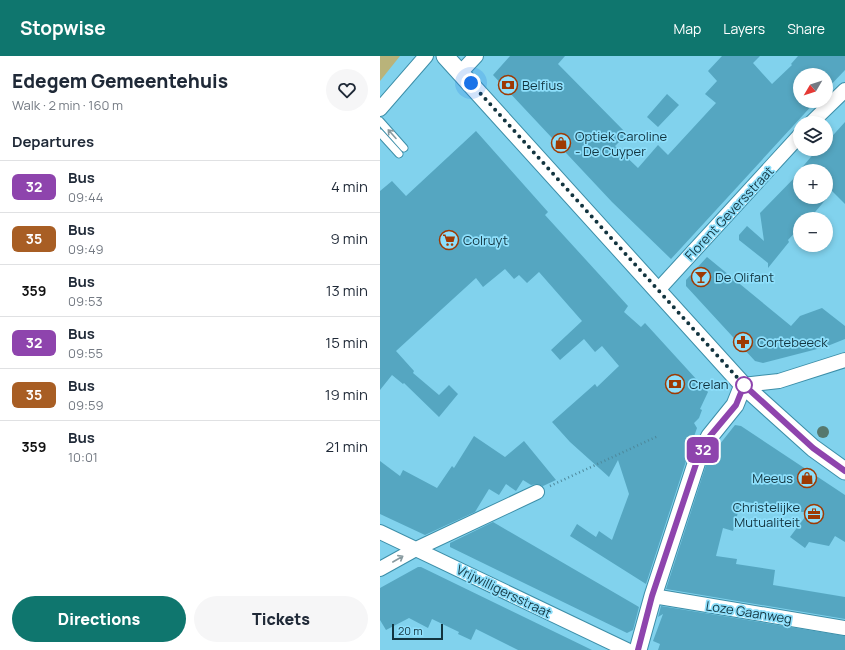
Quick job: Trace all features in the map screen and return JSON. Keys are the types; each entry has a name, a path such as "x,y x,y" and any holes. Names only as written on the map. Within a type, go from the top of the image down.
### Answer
{"street":[{"path":"380,109 426,56"},
{"path":"445,56 744,385 813,448 845,471"},
{"path":"461,72 476,56"},
{"path":"819,116 845,90"},
{"name":"Florent Geversstraat","path":"658,290 793,144"},
{"path":"744,385 779,381 845,360"},
{"path":"638,650 652,596 697,461 710,436 736,405 744,385"},
{"path":"380,569 416,549 537,492"},
{"name":"Vrijwilligersstraat","path":"380,532 627,650"},
{"name":"Loze Gaanweg","path":"652,596 845,628"}],"lane":[{"path":"380,121 404,148"},
{"path":"380,133 399,154"}],"path":[{"path":"537,492 658,436"}],"shaded area":[{"path":"380,56 400,56 380,81"}],"building":[{"path":"510,56 565,56 558,64 627,134 615,146 638,168 658,145 668,155 716,103 705,94 717,81 708,71 722,56 760,56 753,63 772,84 792,65 791,64 798,56 845,56 845,70 833,83 833,68 793,68 793,108 810,108 802,116 793,116 793,126 671,259 612,202 493,75"},
{"path":"667,94 679,105 658,127 647,117"},
{"path":"845,122 845,204 833,192 833,164 805,164 812,156 833,156 833,135"},
{"path":"476,131 548,212 545,215 628,306 624,312 641,327 645,323 708,392 700,409 702,410 699,418 694,423 697,428 691,445 694,446 687,458 646,584 570,536 577,524 596,537 599,531 612,540 629,494 618,460 609,477 570,442 552,422 595,384 597,387 619,366 602,346 595,352 584,339 560,360 551,350 582,321 539,272 527,283 519,275 514,279 505,269 483,287 476,278 396,351 414,371 413,373 439,395 449,385 458,394 439,417 404,383 403,384 392,375 380,390 380,191 392,181 406,196"},
{"path":"793,179 793,204 822,204 815,212 793,212 793,235 788,240 789,242 768,268 768,263 739,240 739,235 747,226 764,241 760,213"},
{"path":"707,257 791,326 800,316 822,308 845,326 845,339 825,347 763,363 755,361 686,286 686,280"},
{"path":"735,425 741,426 845,495 845,542 835,536 829,546 809,542 805,548 790,537 808,513 741,501 733,531 723,528 716,556 737,559 736,564 775,570 773,585 845,597 845,619 666,589 706,465 712,454"},
{"path":"474,436 505,457 524,441 556,480 543,486 537,484 531,485 523,480 516,491 506,484 499,495 489,489 475,512 425,535 380,514 380,461 400,476 403,470 437,488 452,466 454,468"},
{"path":"493,522 639,607 633,630 627,633 450,547 450,543"},
{"path":"418,567 421,567 592,650 518,650 476,629 471,640 458,634 459,632 432,619 428,628 409,618 386,630 380,620 380,588"},
{"path":"661,606 845,636 845,650 658,650 660,644 653,641 663,614 658,617"}],"bus line":[{"name":"32","path":"638,650 652,596 697,461 710,436 736,405 744,385 813,448 845,471"}],"place":[{"name":"Belfius","path":"508,85"},
{"name":"Optiek Caroline - De Cuyper","path":"561,143"},
{"name":"Colruyt","path":"449,240"},
{"name":"De Olifant","path":"701,277"},
{"name":"Cortebeeck","path":"743,342"},
{"name":"Crelan","path":"675,384"},
{"name":"Meeus","path":"807,478"},
{"name":"Christelijke Mutualiteit","path":"814,514"}],"route":[{"path":"471,83 744,385"}]}
